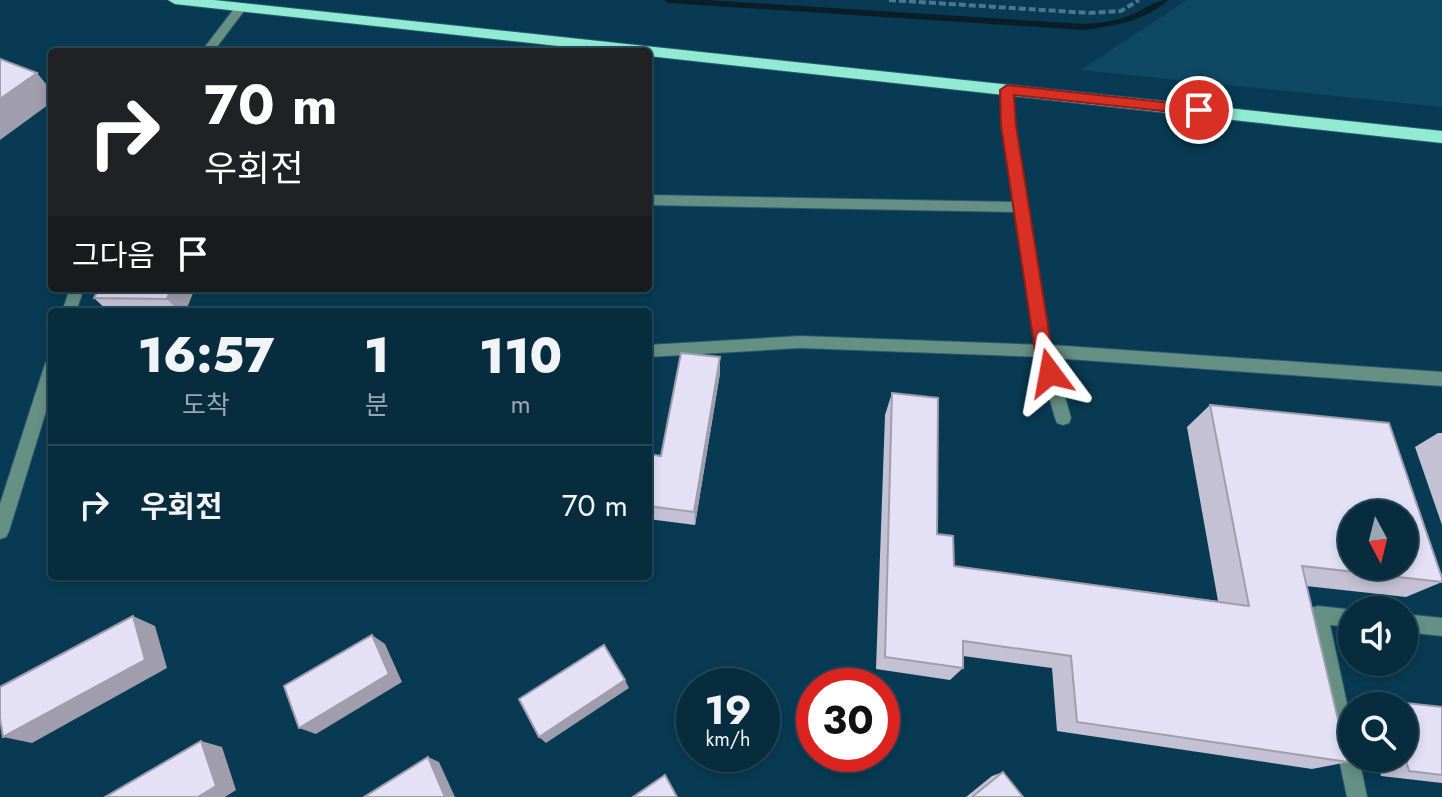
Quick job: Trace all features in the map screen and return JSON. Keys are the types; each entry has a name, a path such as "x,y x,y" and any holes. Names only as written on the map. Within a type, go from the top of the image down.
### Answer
{"main road":[{"path":"175,0 619,48"},
{"path":"652,52 1442,137"}],"street":[{"path":"210,48 241,7"},
{"path":"1007,90 1009,126 1044,351 1063,418"},
{"path":"652,200 1021,207"},
{"path":"652,351 800,342 1044,351 1442,379"},
{"path":"0,531 48,380"},
{"path":"1338,617 1318,615 1357,797"},
{"path":"1418,624 1442,627"}],"path":[{"path":"889,0 1089,13 1121,11 1139,0"}],"shaded area":[{"path":"1187,0 1442,0 1442,107 1081,70"}],"building":[{"path":"0,59 37,73 0,99"},
{"path":"97,292 170,292 167,299 94,298"},
{"path":"681,353 720,357 694,512 652,507 652,455 661,456"},
{"path":"892,393 938,398 937,534 953,536 954,566 1249,606 1210,405 1389,423 1415,500 1338,500 1338,570 1302,566 1338,719 1338,761 1077,722 1071,656 963,641 963,668 885,657"},
{"path":"1418,508 1442,578 1442,582 1418,579"},
{"path":"133,616 145,660 3,737 0,687"},
{"path":"372,635 389,674 299,728 284,686"},
{"path":"604,645 625,680 539,737 519,699"},
{"path":"1418,704 1442,707 1442,775 1417,772"},
{"path":"201,741 216,786 198,797 105,797"},
{"path":"428,757 445,797 364,797"},
{"path":"1003,772 1023,797 972,797"},
{"path":"665,775 677,797 633,797"}],"waterway":[{"path":"668,0 1084,27 1126,20 1164,0"}],"route":[{"path":"1050,373 1009,126 1007,90 1199,110"}]}
